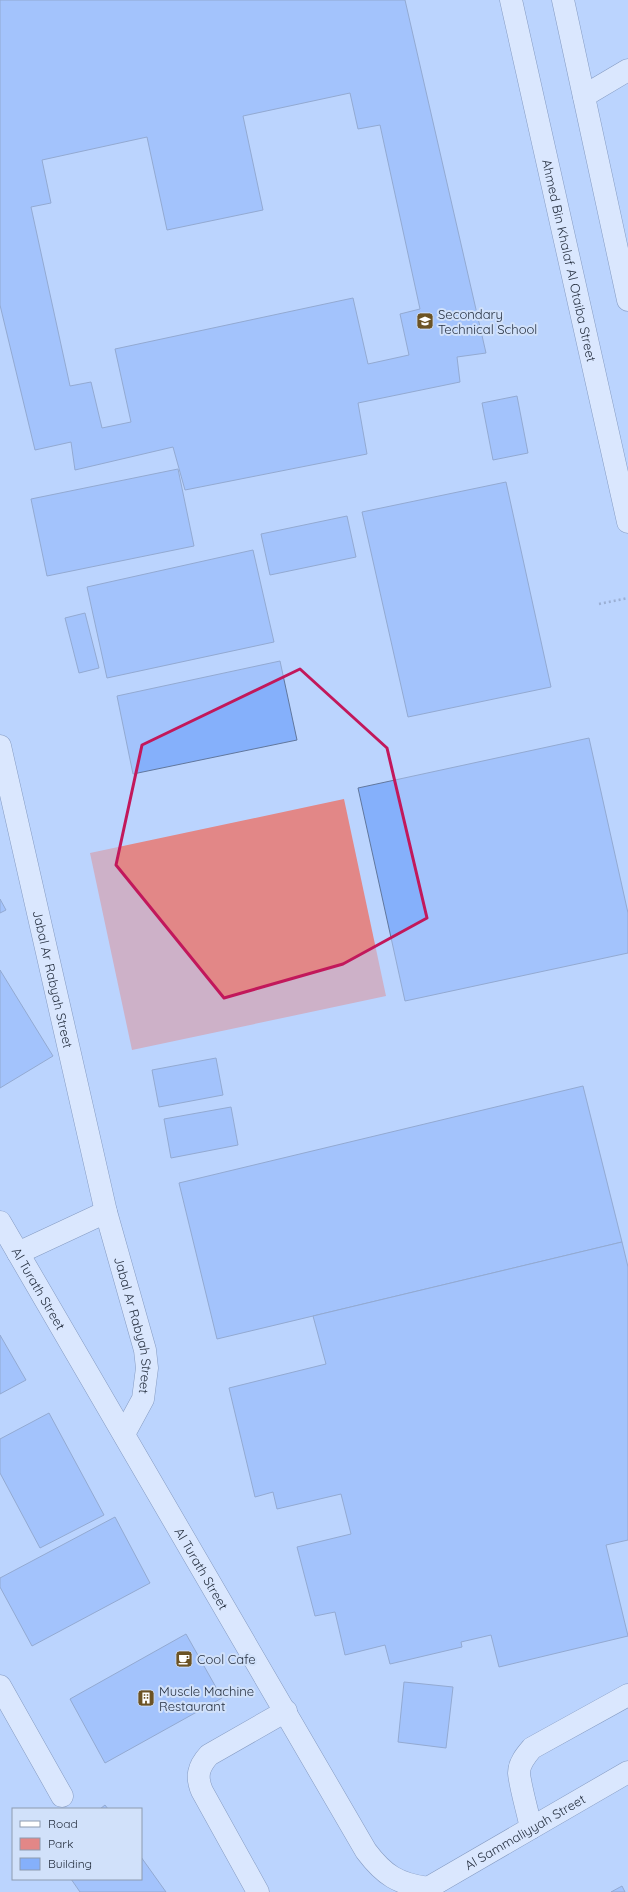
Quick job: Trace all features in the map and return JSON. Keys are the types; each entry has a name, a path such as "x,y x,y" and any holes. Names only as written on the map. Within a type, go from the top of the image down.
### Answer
{"street":[{"name":"Ahmed Bin Khalaf Al Otaiba Street","path":"511,0 628,522"},
{"path":"562,0 628,300"},
{"path":"584,96 628,70"},
{"name":"Jabal Ar Rabyah Street","path":"0,746 106,1212 141,1332 147,1368 143,1399 124,1434"},
{"path":"18,1253 106,1212"},
{"name":"Al Turath Street","path":"0,1222 286,1711 366,1851 377,1866 392,1878 424,1890"},
{"path":"0,1686 62,1796"},
{"path":"531,1828 519,1773 521,1763 526,1754 532,1748 628,1695"},
{"path":"258,1892 202,1791 198,1778 199,1771 202,1762 209,1755 286,1711"},
{"name":"Al Sammaliyyah Street","path":"424,1890 628,1772"}],"path":[{"path":"599,604 628,598"}],"highlighted area":[{"path":"300,669 387,748 427,918 343,964 224,998 116,865 142,745"}],"green space":[{"path":"344,799 386,996 132,1050 90,853"}],"building":[{"path":"0,0 405,0 486,353 457,357 460,382 358,403 367,454 185,490 173,447 75,470 71,442 35,450 0,305","holes":["350,93 358,129 380,125 420,309 400,314 409,355 368,364 353,298 115,349 131,422 102,428 91,382 70,386 31,207 51,203 42,160 147,137 167,230 263,210 243,116"]},
{"path":"517,396 528,453 493,460 482,403"},
{"path":"178,469 194,546 47,576 31,499"},
{"path":"506,482 551,687 408,717 362,512"},
{"path":"347,516 356,557 270,575 261,534"},
{"path":"253,550 274,642 107,678 87,587"},
{"path":"85,613 99,668 79,673 65,618"},
{"path":"280,661 297,740 133,774 117,696"},
{"path":"589,738 628,913 628,953 405,1001 358,788"},
{"path":"0,899 6,910 0,913"},
{"path":"0,970 53,1056 0,1088"},
{"path":"216,1058 223,1095 159,1107 152,1070"},
{"path":"583,1086 622,1242 217,1339 179,1183"},
{"path":"231,1107 238,1145 171,1158 164,1119"},
{"path":"622,1242 628,1267 628,1540 606,1545 628,1636 499,1667 491,1635 461,1642 462,1647 390,1664 385,1645 345,1655 335,1612 315,1616 297,1547 351,1534 341,1494 277,1509 273,1492 255,1497 229,1388 326,1364 313,1316"},
{"path":"0,1335 26,1380 0,1394"},
{"path":"49,1413 104,1515 40,1548 0,1473 0,1439"},
{"path":"115,1517 150,1583 32,1646 0,1587 0,1578"},
{"name":"Muscle Machine Restaurant","path":"186,1634 222,1698 105,1763 70,1699"},
{"path":"404,1682 453,1687 446,1748 398,1742"},
{"path":"142,1858 166,1892 80,1892 72,1880 142,1880"},
{"path":"622,1886 625,1892 611,1892"}],"place":[{"name":"Secondary Technical School","path":"425,321"},
{"name":"Cool Cafe","path":"184,1659"},
{"name":"Muscle Machine Restaurant","path":"146,1698"}]}
